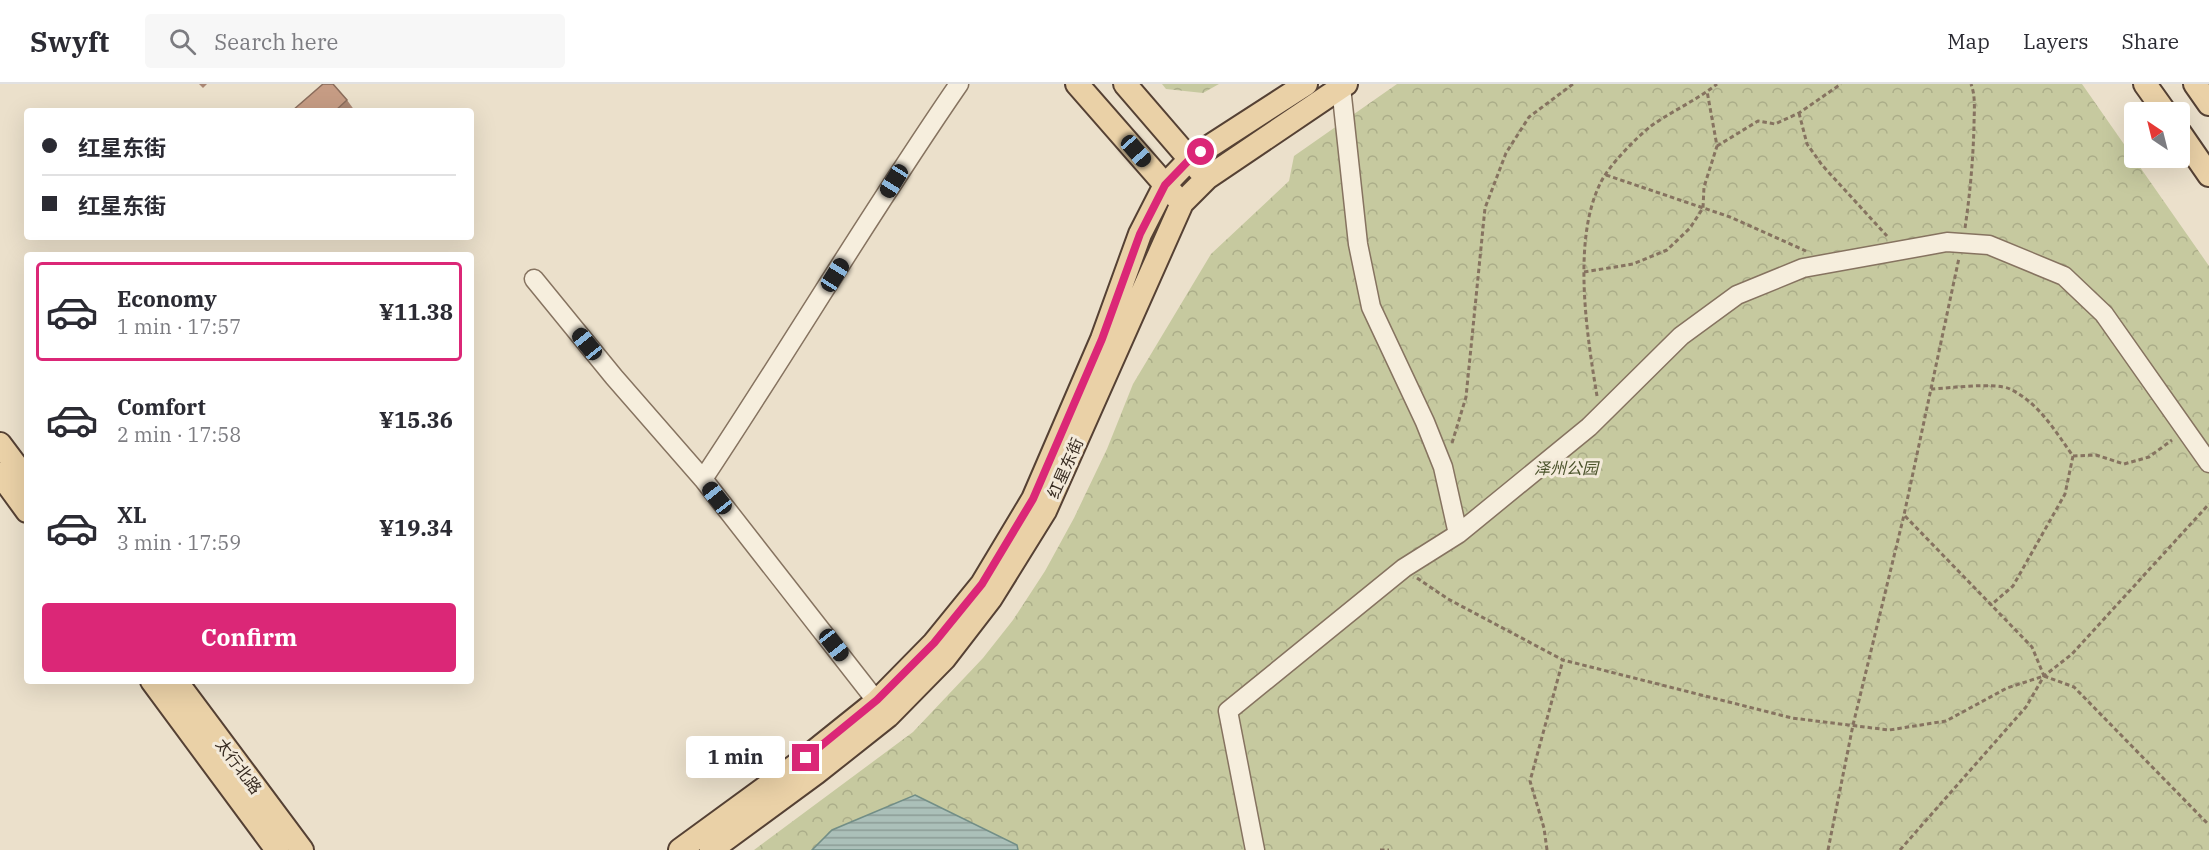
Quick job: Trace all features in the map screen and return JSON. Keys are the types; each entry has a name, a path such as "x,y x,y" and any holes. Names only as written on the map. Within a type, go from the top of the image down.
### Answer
{"main road":[{"path":"1077,84 1182,203"},
{"path":"1125,84 1207,178"},
{"name":"红星东街","path":"680,850 806,758 883,708 982,584 1033,499 1102,339 1140,234 1165,185 1190,159 1306,84"},
{"path":"2145,84 2158,102"},
{"path":"2195,84 2209,104"},
{"name":"红星东街","path":"711,850 816,773 883,708 944,659 991,598 1045,512 1182,203 1207,178 1343,86"},
{"path":"2190,147 2209,175"},
{"path":"0,444 24,476"},
{"path":"0,474 24,507"},
{"name":"太行北路","path":"154,684 277,850"},
{"name":"太行北路","path":"178,684 302,850"}],"street":[{"path":"703,479 776,370 918,143 959,84"},
{"path":"1343,86 1358,244 1371,307 1425,422 1443,467 1458,534"},
{"path":"1255,850 1228,711 1404,568 1458,534 1600,416 1681,336 1737,295 1803,268 1947,242 1989,245 2064,276 2104,314 2209,463"},
{"path":"534,279 614,377 703,479 883,708"}],"path":[{"path":"1443,467 1466,397 1485,208 1506,153 1528,117 1573,84"},
{"path":"1600,416 1589,352 1584,272 1588,218 1600,183 1618,160 1650,127 1717,84"},
{"path":"1717,146 1758,121 1775,124 1799,113 1841,84"},
{"path":"1828,850 1853,725 1904,515 1963,243 1973,172 1974,91 1971,84"},
{"path":"1584,272 1633,264 1667,250 1690,228 1703,208 1704,187 1717,146 1707,91"},
{"path":"1799,113 1807,144 1822,165 1900,250"},
{"path":"1606,176 1730,217 1832,262"},
{"path":"1931,389 1983,387 2009,389 2040,410 2073,456 2065,494 2013,586 1991,605"},
{"path":"2073,456 2096,455 2124,464 2149,457 2187,430"},
{"path":"1404,568 1448,599 1563,660 1792,718 1889,730 1946,721 2007,688 2044,676 2072,654 2209,504"},
{"path":"1904,515 2032,647 2044,676 2074,687 2209,825"},
{"path":"1547,850 1544,828 1530,781 1563,660"},
{"path":"1900,850 2026,707 2044,676"},
{"path":"1380,850 1388,848 1389,850"}],"green space":[{"path":"1162,84 1219,84 1203,93 1166,89"},
{"name":"泽州公园","path":"1397,84 2082,84 2124,144 2124,168 2141,168 2209,266 2209,850 754,850 913,732 983,658 1013,620 1045,571 1074,518 1107,449 1133,384 1211,254 1289,181 1294,156"}],"water":[{"path":"915,795 1017,845 1018,850 812,850 832,830"}],"building":[{"path":"323,84 333,84 347,100 338,108 295,108"}],"route":[{"path":"806,758 877,700 934,643 982,584 1033,499 1102,339 1140,234 1165,185 1190,159 1201,152"}]}
